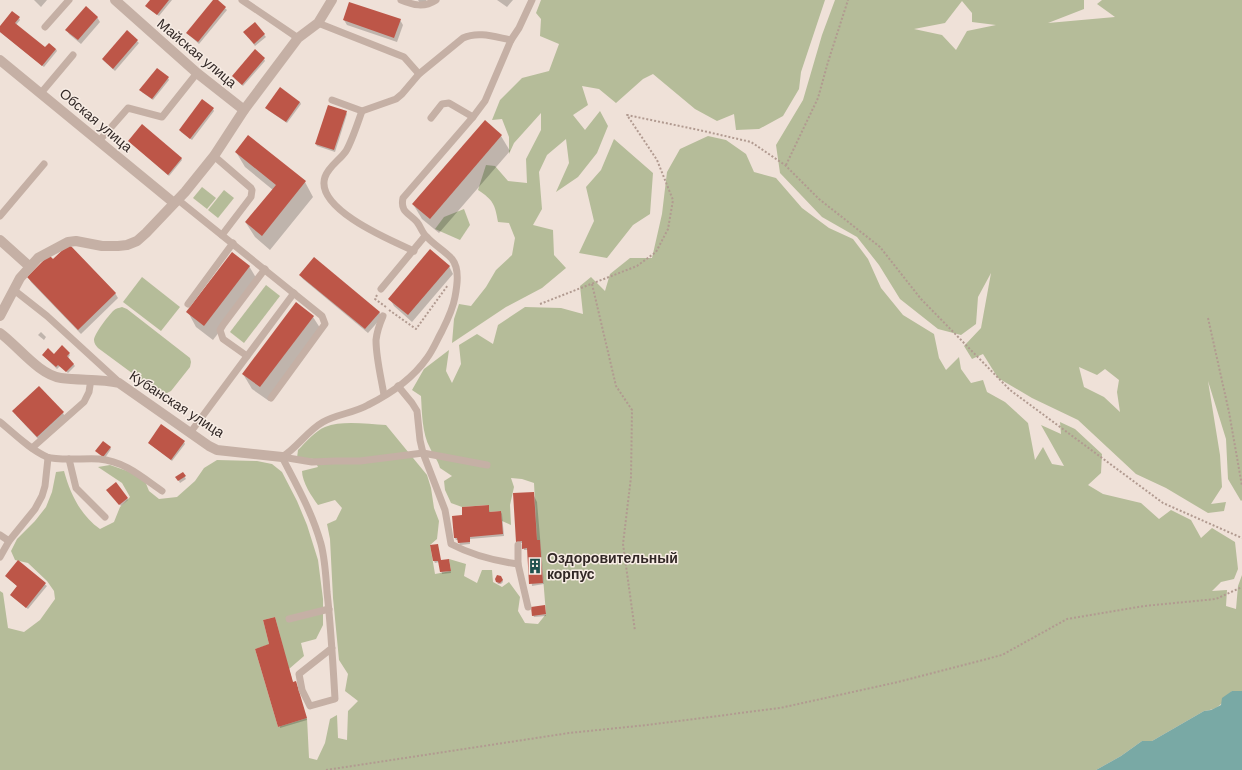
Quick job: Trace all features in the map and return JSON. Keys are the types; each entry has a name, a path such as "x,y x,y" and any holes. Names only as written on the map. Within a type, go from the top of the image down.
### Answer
{"street":[{"name":"Майская улица","path":"116,0 196,73 244,110"},
{"path":"0,316 22,274 38,258 68,242 76,241 102,246 127,245 137,241 146,233 176,201 214,156 244,110 298,38 318,23 332,0"},
{"name":"Обская улица","path":"0,60 98,141 176,201"},
{"path":"0,240 29,266"},
{"name":"Кубанская улица","path":"0,333 49,374 60,378 109,380 119,382 190,433 217,450 282,458"}],"lane":[{"path":"45,27 69,0"},
{"path":"242,0 298,38"},
{"path":"400,0 420,6 429,4 436,0"},
{"path":"282,458 290,452 312,429 324,421 368,405 398,386 427,358 448,319 454,302 457,273 456,266 452,259 425,236 417,222 404,210 402,203 403,198 474,117 485,101 511,40 519,28 532,0"},
{"path":"318,23 404,57 420,74"},
{"path":"332,100 362,111 396,99 420,74 463,38 471,34 480,34 511,40"},
{"path":"41,93 73,55"},
{"path":"98,141 128,108 162,117 196,73"},
{"path":"431,118 442,104 449,103 474,117"},
{"path":"362,111 346,150 331,167 324,178 324,188 330,200 342,212 374,233 414,251"},
{"path":"214,156 252,190 251,197 222,235"},
{"path":"0,216 44,164"},
{"path":"176,201 233,243 294,292 320,313 324,320 324,324 271,398"},
{"path":"381,289 425,236"},
{"path":"188,304 233,243"},
{"path":"247,356 223,339 220,330 265,269"},
{"path":"14,290 47,316 119,382"},
{"path":"190,433 294,292"},
{"path":"383,316 376,339 377,357 384,395"},
{"path":"32,448 84,402 89,392 91,379"},
{"path":"398,386 412,403 416,411 423,453 445,510 452,544 462,550 497,561 518,564"},
{"path":"0,422 32,448 48,458 99,459 114,461 122,464 162,490"},
{"path":"282,458 312,462 348,461 423,453 487,465"},
{"path":"0,557 9,541 35,509 42,496 45,486 48,458"},
{"path":"282,458 309,509 321,545 329,609 332,648 335,700 310,706 302,690 299,674 332,648"},
{"path":"69,459 76,488 105,517"},
{"path":"0,534 9,541"},
{"path":"518,545 518,564 528,607"},
{"path":"289,619 329,609"}],"path":[{"path":"785,166 818,98 848,0"},
{"path":"540,304 636,266 656,252 668,229 673,200 657,160 627,115 751,142 785,166 819,198 880,247 921,299 1010,390 1163,503 1242,538"},
{"path":"381,289 375,299 416,329 457,273"},
{"path":"592,284 616,386 632,410 631,477 623,544 635,631"},
{"path":"1208,318 1229,412 1242,486"},
{"path":"326,770 569,733 647,725 780,708 898,682 1002,655 1067,619 1144,606 1216,599 1242,588"}],"green space":[{"path":"541,0 825,0 801,72 799,89 783,116 759,129 736,130 734,114 717,121 695,109 653,74 643,79 616,103 599,89 582,86 588,105 573,115 585,130 600,111 608,126 597,153 578,177 556,192 569,163 566,139 547,155 539,172 542,209 533,225 553,230 554,255 566,268 542,288 506,307 452,343 454,319 459,304 471,306 486,287 496,270 512,255 515,238 509,223 498,222 496,211 492,203 478,190 486,165 495,166 508,181 527,183 526,159 541,130 541,113 514,143 509,154 509,137 502,119 492,120 500,100 522,78 549,71 559,44 540,36 541,19 536,13"},
{"path":"835,0 1084,0 1084,9 1048,23 1115,17 1097,4 1102,0 1242,0 1241,501 1228,479 1226,439 1208,381 1220,455 1222,487 1211,504 1226,502 1224,511 1208,513 1166,488 1136,474 1078,420 1032,398 998,378 983,354 972,359 964,346 981,328 991,273 978,297 976,324 961,335 938,329 900,299 879,265 857,237 822,217 780,173 776,145 803,100 822,35","holes":["962,1 972,13 972,22 996,25 967,31 956,50 942,35 914,29 945,23","1079,367 1097,375 1105,369 1119,380 1117,392 1120,412 1104,397 1084,387"]},
{"path":"708,136 726,140 746,154 754,172 776,178 802,208 829,228 853,239 868,259 881,288 903,315 934,334 939,358 946,370 959,357 961,369 971,383 983,380 987,392 1005,402 1028,423 1035,460 1043,447 1052,464 1064,466 1041,425 1061,434 1060,422 1075,429 1102,454 1101,473 1088,485 1103,494 1141,503 1159,519 1171,510 1191,520 1201,538 1212,528 1235,542 1238,569 1234,579 1221,582 1212,591 1227,590 1226,606 1236,609 1238,586 1242,575 1242,691 1232,691 1217,707 1204,711 1152,741 1142,741 1121,756 1096,770 0,770 0,591 3,593 8,628 24,632 40,620 55,599 54,591 47,581 28,563 15,560 11,551 17,539 35,521 46,507 52,492 56,472 64,471 69,487 81,510 100,529 114,522 120,507 130,497 122,483 98,467 110,465 133,473 145,481 149,491 159,499 177,497 195,481 204,468 217,460 257,461 272,464 282,472 307,525 318,560 323,599 323,625 316,639 301,643 304,656 289,669 275,617 263,620 269,644 277,642 255,649 278,727 307,718 309,758 317,760 325,743 330,719 337,715 338,738 347,740 348,711 358,701 345,691 348,674 339,660 333,598 330,539 327,524 336,520 342,508 335,500 318,505 305,484 302,471 318,467 314,459 297,458 298,450 321,429 332,425 347,423 386,425 427,475 431,488 434,508 439,521 437,539 430,545 435,574 451,571 449,559 466,564 464,576 477,583 482,570 492,570 493,582 502,587 509,582 520,597 518,611 525,623 538,624 546,614 540,540 537,540 534,483 522,479 511,478 514,487 510,505 511,525 502,521 501,511 489,512 488,505 462,507 451,503 445,490 444,481 452,476 440,468 427,442 422,416 421,396 412,390 424,369 449,350 446,371 452,383 461,364 459,345 477,334 493,344 498,325 525,307 561,308 583,314 580,286 591,277 605,291 610,274 630,258 652,258 662,214 667,172 680,149"},
{"path":"614,139 653,173 650,214 633,225 607,258 579,253 594,221 586,187 601,170"},
{"path":"202,187 216,198 207,209 193,198"},
{"path":"224,190 234,198 218,218 208,210"},
{"path":"464,209 470,225 460,240 435,229 444,217"},
{"path":"142,277 180,307 161,331 123,302"},
{"path":"266,285 280,296 244,343 230,332"},
{"path":"122,307 127,309 190,358 190,367 171,391 167,393 159,393 98,348 95,344 94,341 96,334 102,325 113,311"}],"water":[{"path":"1232,691 1242,691 1242,770 1096,770 1121,756 1142,741 1152,741 1204,711 1211,710 1221,705 1222,698"}],"building":[{"path":"150,0 169,0 157,15 145,6"},
{"path":"213,0 218,0 226,7 198,42 186,33"},
{"path":"349,2 401,19 394,38 343,20"},
{"path":"86,6 98,17 78,40 65,30"},
{"path":"12,11 20,17 15,23 45,47 49,43 56,49 42,66 0,32 0,26"},
{"path":"255,22 265,34 254,44 243,32"},
{"path":"127,30 138,40 113,69 102,59"},
{"path":"255,49 265,58 242,85 232,76"},
{"path":"157,68 169,77 152,99 139,90"},
{"path":"280,87 300,102 286,122 265,108"},
{"path":"202,99 214,108 190,139 179,130"},
{"path":"328,105 347,111 334,150 315,144"},
{"path":"485,120 502,135 430,219 412,204"},
{"path":"142,124 182,158 168,175 128,141"},
{"path":"248,135 306,181 262,236 245,222 276,185 235,152"},
{"path":"69,244 116,293 78,330 27,277 49,255 53,259"},
{"path":"430,249 450,266 408,315 388,299"},
{"path":"232,252 250,266 204,326 186,312"},
{"path":"314,257 380,312 365,329 299,275"},
{"path":"296,302 314,316 260,387 242,374"},
{"path":"62,345 70,353 67,356 74,364 66,372 58,365 56,367 42,355 48,348 54,354"},
{"path":"39,386 64,412 37,437 12,411"},
{"path":"161,424 185,441 171,460 148,443"},
{"path":"103,441 111,447 103,457 95,451"},
{"path":"183,472 186,476 178,481 175,477"},
{"path":"116,482 128,498 119,505 106,490"},
{"path":"534,492 537,540 540,540 543,583 529,584 527,548 522,549 522,541 516,542 513,493"},
{"path":"489,505 489,512 501,511 503,534 470,537 470,542 458,543 457,538 454,538 452,516 462,515 462,507"},
{"path":"438,544 441,560 449,559 451,571 440,572 438,561 433,561 430,545"},
{"path":"18,560 46,583 26,608 10,595 17,586 5,576"},
{"path":"497,575 501,576 503,580 500,583 496,582 495,579"},
{"path":"545,605 546,614 532,616 531,607"},
{"path":"275,617 293,682 296,681 307,718 278,727 255,649 269,644 263,620"}],"place":[{"name":"Оздоровительный корпус","path":"535,566"}]}
